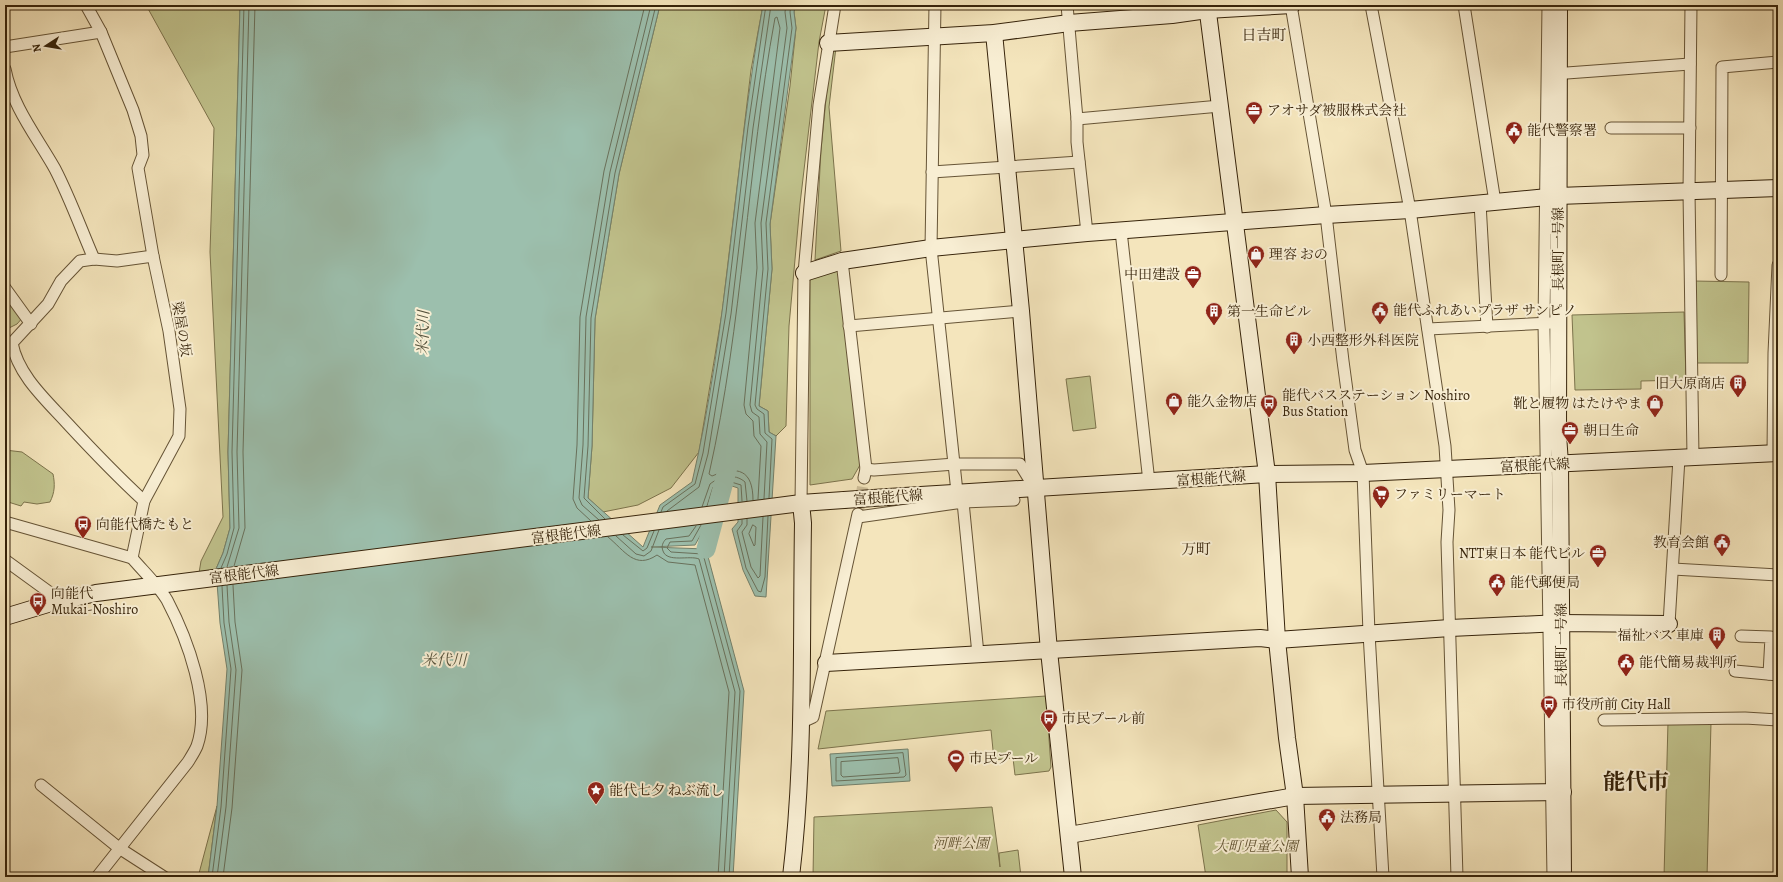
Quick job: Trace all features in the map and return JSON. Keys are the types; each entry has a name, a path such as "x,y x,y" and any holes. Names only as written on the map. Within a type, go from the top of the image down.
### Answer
{"street":[{"name":"梁屋の坂","path":"86,5 101,32 133,110 141,136 142,155 138,168 168,331 180,409 179,436 144,501 132,558"},
{"path":"791,877 796,840 800,723 803,523 794,505 804,273 819,105 835,5"},
{"path":"935,5 930,248 978,654"},
{"path":"1066,5 1069,23 1077,119 1079,162 1087,233"},
{"path":"828,43 935,35 994,33 1069,23 1172,15 1207,7 1292,5 1326,215 1354,442 1363,473 1369,633 1379,795 1382,877"},
{"path":"1372,5 1410,210 1447,470 1457,877"},
{"path":"1464,5 1487,203 1487,327"},
{"path":"1548,5 1553,74 1690,64"},
{"name":"長根町一号線","path":"1559,5 1553,74 1551,323 1558,434 1553,464 1554,623 1558,793 1563,877"},
{"path":"826,663 1260,638 1277,640 1450,628 1554,623 1669,624 1673,569 1686,457 1691,5"},
{"path":"1207,7 1267,474 1277,640 1287,738 1295,796 1300,877"},
{"path":"5,47 101,32"},
{"path":"994,33 1015,240 1049,651 1073,877"},
{"path":"1721,275 1720,191 1722,67 1778,62"},
{"path":"5,69 14,99 55,170 79,220 94,259"},
{"path":"1077,119 1220,106"},
{"path":"1611,128 1690,128"},
{"path":"932,172 1079,162"},
{"path":"804,273 842,261 930,248 1087,233 1234,221 1410,210 1551,197 1778,188"},
{"path":"1121,231 1149,482"},
{"path":"144,501 102,461 33,386 15,355 12,343 31,324 55,294 61,281 80,261 94,259 117,261 153,256"},
{"path":"842,261 865,473 874,470 955,464 1020,464 1036,489"},
{"path":"1776,453 1778,265"},
{"path":"5,288 31,324"},
{"path":"849,326 1021,311"},
{"path":"1428,329 1551,323"},
{"path":"5,342 17,338"},
{"name":"富根能代線","path":"5,617 56,602 96,593 794,505 844,500 888,497 960,497 1036,489 1267,474 1447,470 1776,453"},
{"path":"800,723 813,717 858,515 960,497 1014,500"},
{"path":"5,522 132,558 156,585 166,599 194,665 200,691 201,730 197,747 188,762 97,877"},
{"path":"5,560 49,592 56,602"},
{"path":"1673,569 1778,575"},
{"path":"1735,671 1773,675 1771,637 1741,636"},
{"path":"1604,720 1745,718 1778,720"},
{"path":"41,785 120,848 164,877"},
{"path":"1069,835 1295,796 1558,793 1553,877"}],"green space":[{"path":"146,5 240,5 228,452 230,528 223,553 216,569 199,573 201,561 223,517 210,252 214,128"},
{"path":"660,5 763,5 751,70 722,313 699,452 671,488 638,505 603,512 588,498 592,446 595,319 619,174"},
{"path":"795,5 826,5 819,42 800,204 789,326 786,426 776,436 769,432 768,411 759,406 772,269 770,224 790,86 796,28 794,12"},
{"path":"836,47 829,107 841,251 815,260 821,150 831,48"},
{"path":"840,268 860,465 852,479 810,485 810,276"},
{"path":"1694,281 1749,282 1748,363 1694,363"},
{"path":"5,295 24,316 17,324 5,330"},
{"path":"1684,312 1686,380 1641,381 1641,389 1575,390 1572,315"},
{"path":"1090,376 1096,428 1073,431 1066,379"},
{"path":"5,450 22,452 53,474 54,488 50,502 37,504 24,502 21,506 5,501"},
{"path":"1046,696 1051,767 1049,771 1015,775 1013,758 994,760 991,730 818,749 826,711"},
{"path":"1668,722 1711,723 1707,877 1664,877"},
{"path":"217,806 208,877 198,877"},
{"name":"河畔公園","path":"992,807 1000,867 999,853 1018,850 1021,877 1005,877 1003,874 1004,877 813,877 814,817"},
{"name":"大町児童公園","path":"1276,810 1287,822 1287,877 1206,877 1198,825"}],"water":[{"name":"米代川","path":"240,5 660,5 619,174 595,319 592,446 588,498 643,547 660,505 692,482 715,363 753,64 763,5 795,5 794,12 796,28 770,224 772,269 759,406 768,411 769,432 776,436 766,597 755,596 743,570 732,529 738,522 738,488 729,485 716,490 704,529 695,545 651,547 706,549 744,691 733,877 208,877 217,806 227,669 220,623 216,569 223,553 230,528 228,452"},
{"path":"908,749 910,781 832,786 830,754"}],"waterway":[{"path":"706,549 729,463"}],"tunnel":[{"path":"858,514 864,478"}],"place":[{"name":"アオサダ被服株式会社","path":"1254,125"},
{"name":"能代警察署","path":"1514,145"},
{"name":"理容 おの","path":"1256,269"},
{"name":"中田建設","path":"1193,289"},
{"name":"能代ふれあいプラザ サンピノ","path":"1380,325"},
{"name":"第一生命ビル","path":"1214,326"},
{"name":"小西整形外科医院","path":"1294,355"},
{"name":"旧大原商店","path":"1738,398"},
{"name":"能久金物店","path":"1174,416"},
{"name":"能代バスステーション Noshiro Bus Station","path":"1269,418"},
{"name":"靴と履物 はたけやま","path":"1655,418"},
{"name":"朝日生命","path":"1570,445"},
{"name":"ファミリーマート","path":"1381,509"},
{"name":"向能代橋たもと","path":"83,539"},
{"name":"教育会館","path":"1722,557"},
{"name":"NTT東日本 能代ビル","path":"1598,568"},
{"name":"能代郵便局","path":"1497,597"},
{"name":"向能代 Mukai-Noshiro","path":"38,616"},
{"name":"福祉バス 車庫","path":"1717,650"},
{"name":"能代簡易裁判所","path":"1626,677"},
{"name":"市役所前 City Hall","path":"1549,719"},
{"name":"市民プール前","path":"1049,733"},
{"name":"市民プール","path":"956,773"},
{"name":"能代七夕 ねぶ流し","path":"596,805"},
{"name":"法務局","path":"1327,832"}],"district":[{"name":"日吉町","path":"1264,35"},
{"name":"万町","path":"1196,549"},
{"name":"能代市","path":"1636,781"}]}
